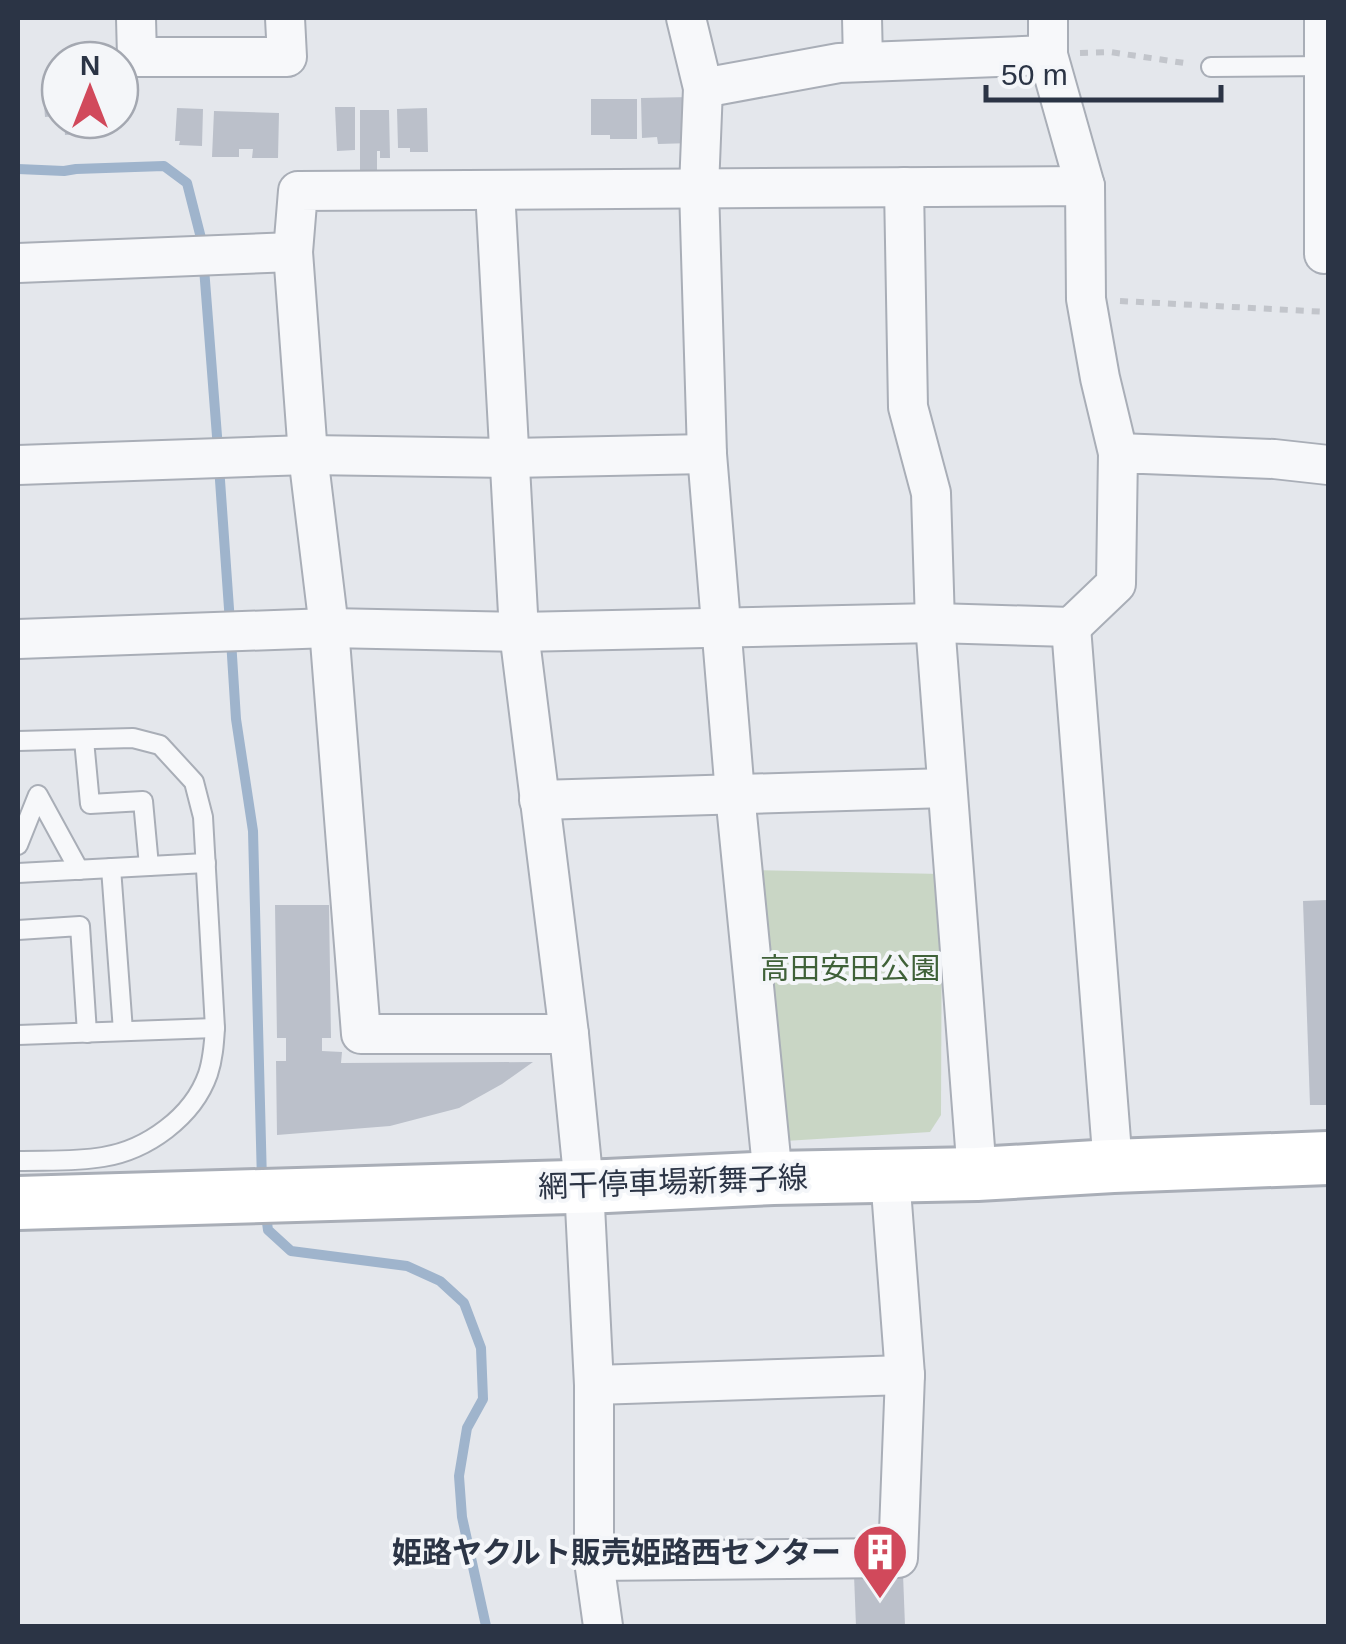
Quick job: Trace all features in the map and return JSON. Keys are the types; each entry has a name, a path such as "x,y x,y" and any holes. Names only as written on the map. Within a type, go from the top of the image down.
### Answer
{"main road":[{"name":"網干停車場新舞子線","path":"18,1203 978,1174 1328,1158"}],"street":[{"path":"136,18 137,57 287,57 285,18"},
{"path":"686,18 703,88 699,188 707,454 773,1178"},
{"path":"862,18 863,62"},
{"path":"1324,18 1324,254"},
{"path":"18,639 328,628 519,632 935,623 1071,627 1116,584 1118,453 1086,299 1084,186 1048,36 839,63 703,88"},
{"path":"904,186 908,407 931,493 935,623 978,1174"},
{"path":"569,1034 361,1034 328,628 308,455 293,252 298,191 1084,186"},
{"path":"495,190 519,632 584,1186 594,1385 594,1561 604,1626"},
{"path":"18,263 293,252"},
{"path":"1118,453 1328,465"},
{"path":"18,465 308,455 510,458 707,454"},
{"path":"1071,627 1112,1166"},
{"path":"540,800 947,788"},
{"path":"594,1561 898,1558 905,1376 890,1176"},
{"path":"594,1385 905,1376"}],"lane":[{"path":"1211,67 1327,66"},
{"path":"18,741 133,738 160,745 194,782 206,863 215,1028 206,1078 170,1128 104,1158 18,1161"},
{"path":"84,740 90,804 143,801 149,866"},
{"path":"18,846 38,795 79,870"},
{"path":"18,874 206,863"},
{"path":"111,868 122,1031"},
{"path":"18,930 80,926 87,1033"},
{"path":"18,1035 215,1028"}],"path":[{"path":"1048,36 1110,52 1211,67"},
{"path":"1086,299 1328,312"}],"green space":[{"name":"高田安田公園","path":"750,870 942,874 941,1115 930,1132 785,1141"}],"building":[{"path":"691,97 693,143 658,144 657,137 642,138 641,98"},
{"path":"591,99 637,99 637,139 591,135"},
{"path":"335,107 355,107 355,150 337,151"},
{"path":"177,108 203,109 202,146 179,145 180,141 175,141"},
{"path":"427,108 428,152 398,148 397,109"},
{"path":"360,110 389,110 390,158 380,158 377,151 377,170 360,171"},
{"path":"214,111 279,113 278,158 252,158 253,149 239,149 239,157 212,157"},
{"path":"1328,900 1328,1105 1310,1105 1303,901"},
{"path":"275,905 329,905 331,1038 322,1038 322,1051 342,1052 341,1063 533,1062 459,1108 390,1126 277,1135 276,1061 286,1061 286,1038 277,1038"},
{"name":"姫路ヤクルト販売姫路西センター","path":"903,1574 905,1626 856,1626 854,1575"}],"waterway":[{"path":"18,169 164,166 187,183 202,242 218,449"},
{"path":"219,466 230,623"},
{"path":"231,640 236,719 253,831 262,1182"},
{"path":"265,1208 268,1230 291,1251 407,1266 440,1281 464,1303 481,1348 483,1399 467,1428 459,1476 462,1517 486,1626"}],"place":[{"name":"姫路ヤクルト販売姫路西センター","path":"880,1601"}]}
